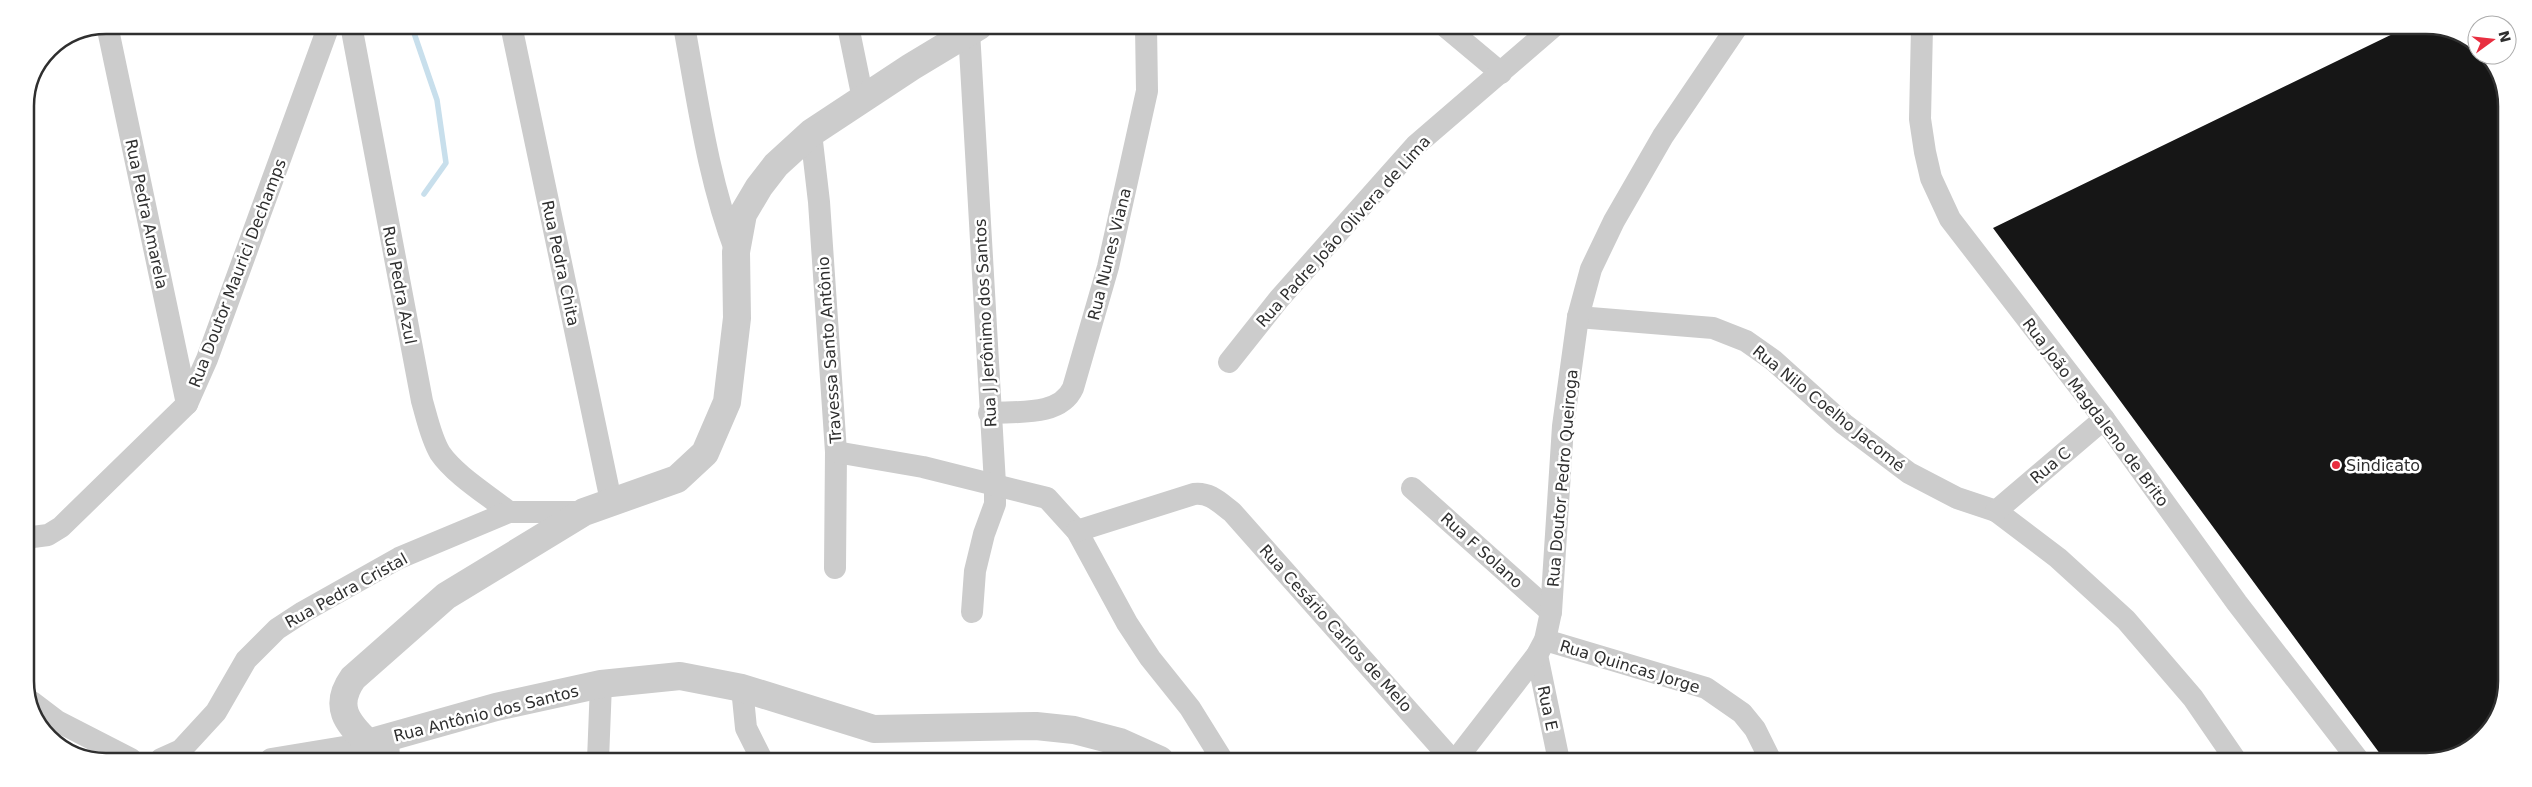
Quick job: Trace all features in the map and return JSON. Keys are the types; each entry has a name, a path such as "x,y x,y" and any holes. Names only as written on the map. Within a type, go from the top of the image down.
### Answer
{"street":[{"name":"Rua Pedra Amarela","path":"109,34 187,404"},
{"name":"Rua Doutor Maurici Dechamps","path":"34,537 48,535 61,527 187,404 210,350 326,34"},
{"name":"Rua Pedra Azul","path":"353,34 422,401 434,438 440,453 455,469 509,512"},
{"name":"Rua Pedra Chita","path":"513,34 611,501"},
{"path":"685,34 720,210 736,252"},
{"path":"850,34 863,99"},
{"path":"382,747 350,726 345,716 343,706 346,687 353,678 446,596 584,512 677,479 705,453 727,402 738,318 736,252 743,214 759,187 776,165 811,133 965,34"},
{"name":"Rua J Jerônimo dos Santos","path":"972,612 975,571 984,534 995,504 989,413 974,34"},
{"name":"Rua Nunes Viana","path":"989,413 1044,409 1069,398 1108,267 1147,91 1146,34"},
{"path":"1454,34 1501,73"},
{"name":"Rua Padre João Olivera de Lima","path":"1229,362 1279,299 1416,145 1545,34"},
{"name":"Rua Doutor Pedro Queiroga","path":"1460,753 1541,647 1551,612 1563,426 1578,317 1591,269 1614,221 1663,136 1732,34"},
{"name":"Rua João Magdaleno de Brito","path":"1922,34 1920,118 1931,178 1950,219 2104,420 2237,603 2353,753"},
{"name":"Travessa Santo Antônio","path":"811,133 819,202 836,452 835,568"},
{"name":"Rua Nilo Coelho Jacomé","path":"1578,317 1713,328 1746,341 1774,360 1844,424 1909,473 1957,498 1996,511 2058,558 2126,620 2193,698 2231,753"},
{"name":"Rua C","path":"1996,511 2104,420"},
{"path":"836,452 923,468 1047,498 1077,531 1127,623 1150,658 1190,708 1219,753"},
{"name":"Rua F Solano","path":"1412,488 1551,612"},
{"name":"Rua Cesário Carlos de Melo","path":"1077,531 1194,494 1204,493 1215,499 1232,512 1447,753"},
{"name":"Rua Pedra Cristal","path":"182,753 216,712 246,660 276,629 399,558 509,512 584,512"},
{"name":"Rua E","path":"1541,647 1558,753"},
{"name":"Rua Quincas Jorge","path":"1541,647 1706,688 1742,713 1755,729 1767,753"},
{"name":"Rua Antônio dos Santos","path":"382,747 496,707 601,684 680,676 742,688 874,729 1036,726 1074,730 1120,742 1144,753"},
{"path":"598,753 601,684"},
{"path":"742,688 746,728 758,753"},
{"path":"38,707 57,721 119,753"},
{"path":"326,753 382,747"}],"building":[{"name":"Sindicato","path":"2393,34 2436,34 2454,39 2467,47 2467,65 2485,65 2493,78 2498,101 2498,691 2493,709 2486,721 2470,738 2458,746 2436,753 2379,753 1993,228"}],"waterway":[{"path":"414,34 437,100 446,163 424,194"}],"place":[{"name":"Sindicato","path":"2336,465"}]}
